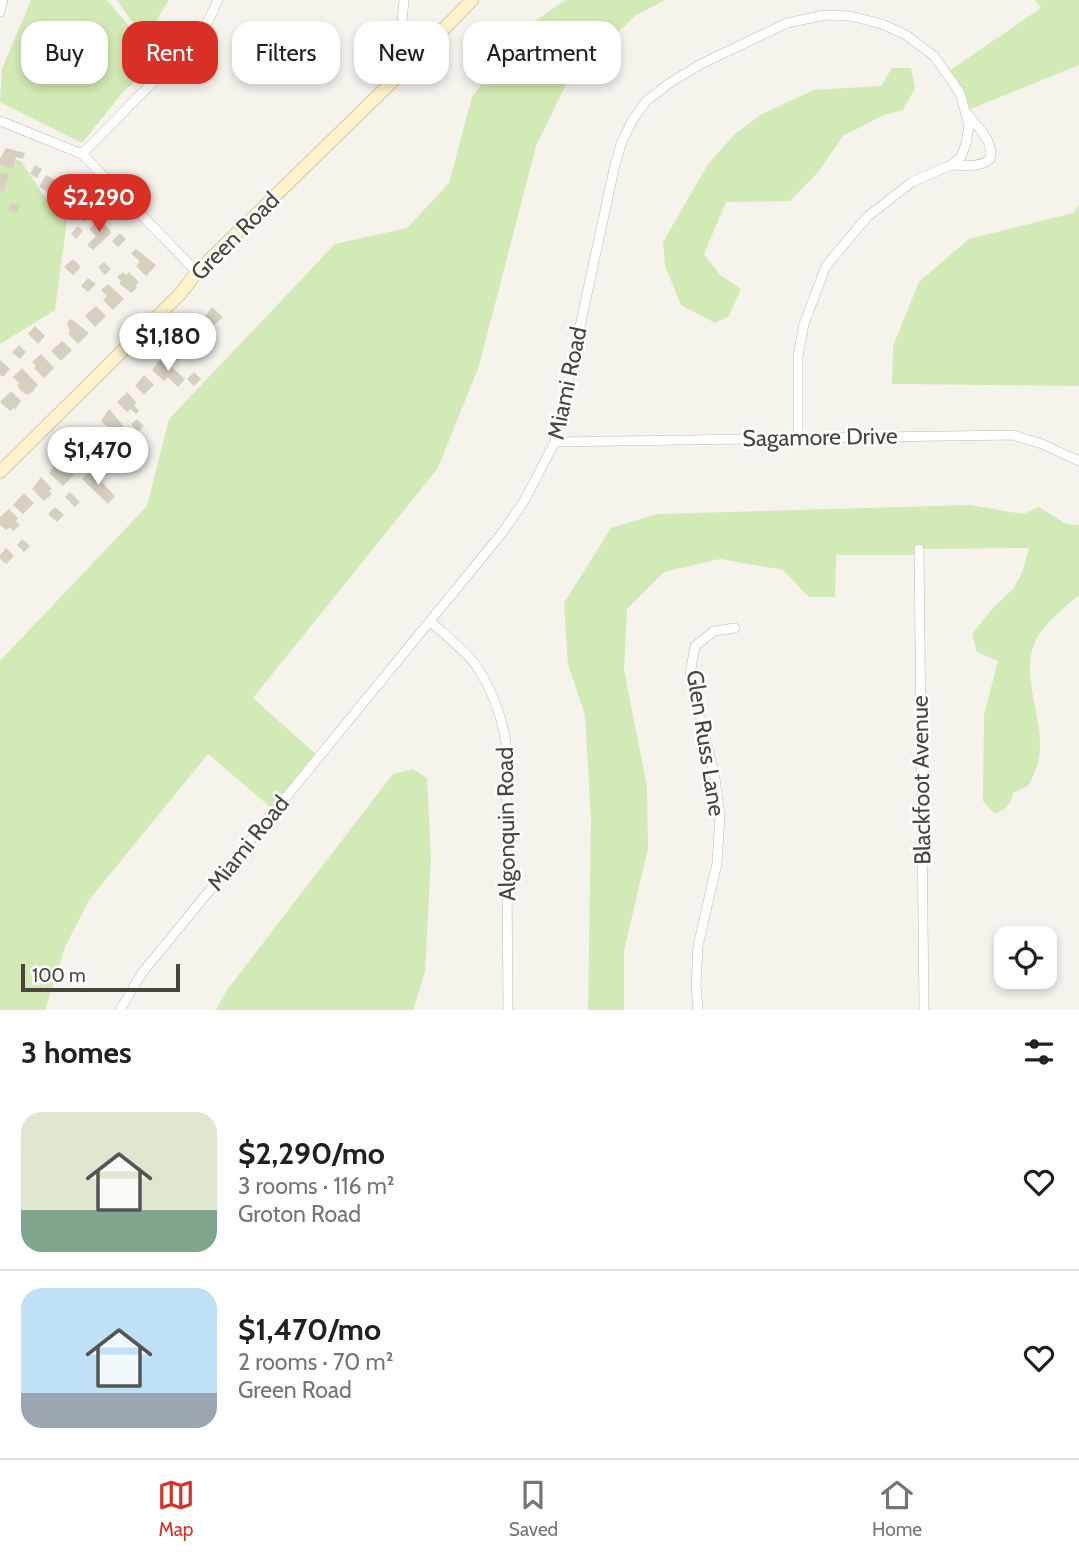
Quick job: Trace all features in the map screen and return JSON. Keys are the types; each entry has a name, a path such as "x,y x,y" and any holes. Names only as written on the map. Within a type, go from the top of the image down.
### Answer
{"main road":[{"name":"Green Road","path":"449,24 472,0"},
{"name":"Green Road","path":"0,472 181,293 197,272 390,84"}],"street":[{"path":"0,12 4,0"},
{"path":"82,154 204,30 218,0"},
{"path":"402,21 404,0"},
{"name":"Miami Road","path":"120,1010 142,973 523,503 555,442 617,156 632,121 646,101 670,82 701,64 787,23 825,15 850,16 894,30 934,56 960,93 969,125 961,157 951,165"},
{"path":"798,437 800,346 804,324 826,266 867,217 912,182 951,165 985,164 990,159 992,152 989,143 966,111"},
{"path":"0,121 82,154 197,272"},
{"name":"Sagamore Drive","path":"555,442 1013,435 1042,444 1079,461"},
{"name":"Blackfoot Avenue","path":"919,549 924,1010"},
{"name":"Algonquin Road","path":"430,621 474,664 494,699 502,721 506,742 508,1010"},
{"name":"Glen Russ Lane","path":"698,1010 698,946 717,863 720,816 715,778 690,674 695,646 714,631 735,628"}],"green space":[{"path":"31,0 107,0 125,21 122,21 122,84 132,84 82,143 0,102 2,69 21,24 21,84 108,84 108,21 22,21"},
{"path":"117,0 169,0 156,21 132,21"},
{"path":"566,0 665,0 635,16 621,29 621,21 534,21"},
{"path":"1035,0 1079,0 1079,65 966,111 946,73 1041,8"},
{"path":"892,68 911,68 915,88 903,110 884,115 843,136 819,171 790,201 726,202 704,254 720,275 741,289 729,316 715,323 681,305 665,266 663,242 708,164 735,134 762,114 814,90 881,86"},
{"path":"482,84 566,84 536,146 479,366 438,468 253,698 319,757 275,811 208,754 89,900 65,947 45,1010 0,1010 0,661 147,506 169,419 335,244 407,228 449,183 472,97"},
{"path":"0,158 21,161 43,194 67,220 55,310 0,344"},
{"path":"1079,204 1079,386 892,384 893,346 919,282 969,239 1073,213"},
{"path":"970,505 1023,514 1039,507 1066,524 1079,525 1079,595 1045,626 1031,653 1031,687 1040,738 1039,755 1029,784 1013,793 1007,806 995,814 983,801 984,715 998,661 977,652 972,634 1014,588 1023,570 1029,548 919,549 919,555 836,555 835,597 809,597 783,570 720,559 664,572 627,609 624,669 647,787 648,848 624,951 624,1010 588,1010 591,820 585,715 568,664 564,603 611,528 657,514"},
{"path":"413,769 427,778 431,858 425,972 413,1010 216,1010 227,990 393,774"}],"building":[{"path":"6,148 25,153 23,159 16,157 13,169 0,165"},
{"path":"35,165 42,169 37,178 30,174"},
{"path":"0,172 9,174 3,192 0,191"},
{"path":"46,175 59,182 52,194 39,187"},
{"path":"66,189 77,197 69,208 58,200"},
{"path":"11,202 20,205 17,213 8,210"},
{"path":"83,203 93,212 85,222 74,213"},
{"path":"98,220 111,233 93,250 87,245 96,236 89,229"},
{"path":"78,226 83,231 76,239 71,234"},
{"path":"120,233 126,239 118,247 112,241"},
{"path":"136,249 156,265 146,276 136,266 140,262 131,253"},
{"path":"73,259 81,267 73,275 64,267"},
{"path":"104,262 111,269 105,275 98,267"},
{"path":"123,272 126,275 129,272 139,282 131,293 119,283 121,281 117,277"},
{"path":"88,278 96,284 88,292 81,286"},
{"path":"108,284 124,299 113,310 103,300 107,296 101,290"},
{"path":"96,306 106,316 95,327 85,316"},
{"path":"212,307 223,317 212,327 204,318"},
{"path":"71,319 89,333 78,344 68,334 70,332 67,322"},
{"path":"195,324 205,334 195,344 186,336"},
{"path":"35,326 45,336 38,344 28,334"},
{"path":"62,341 72,350 61,361 51,351"},
{"path":"179,342 188,351 178,361 169,352"},
{"path":"19,345 26,352 20,359 12,352"},
{"path":"41,354 54,368 44,378 32,362"},
{"path":"161,358 185,379 178,387 168,377 164,381 152,370"},
{"path":"0,360 10,369 3,377 0,375"},
{"path":"22,368 38,385 27,395 20,390 17,385 19,383 13,377"},
{"path":"194,372 201,379 194,386 187,379"},
{"path":"144,375 154,385 144,395 135,386"},
{"path":"11,391 21,401 10,411 0,402"},
{"path":"127,392 137,403 134,405 139,411 136,414 131,409 127,412 117,402"},
{"path":"109,409 131,435 127,439 119,431 116,434 101,421"},
{"path":"137,419 144,426 138,432 131,424"},
{"path":"92,426 103,437 99,440 102,444 99,447 96,443 92,447 84,438"},
{"path":"75,443 85,453 74,464 64,454"},
{"path":"130,444 138,452 131,460 123,452"},
{"path":"58,461 74,475 63,486 49,473"},
{"path":"90,470 115,496 108,504 82,479"},
{"path":"41,477 52,489 49,491 52,494 44,501 32,489"},
{"path":"70,492 80,502 75,507 65,497"},
{"path":"24,493 34,503 23,514 13,505"},
{"path":"55,507 64,515 57,522 48,514"},
{"path":"9,509 18,518 16,521 20,525 13,531 10,527 6,530 0,525 0,517"},
{"path":"22,539 30,546 24,552 17,545"},
{"path":"6,548 14,556 6,564 0,559 0,555"}]}
